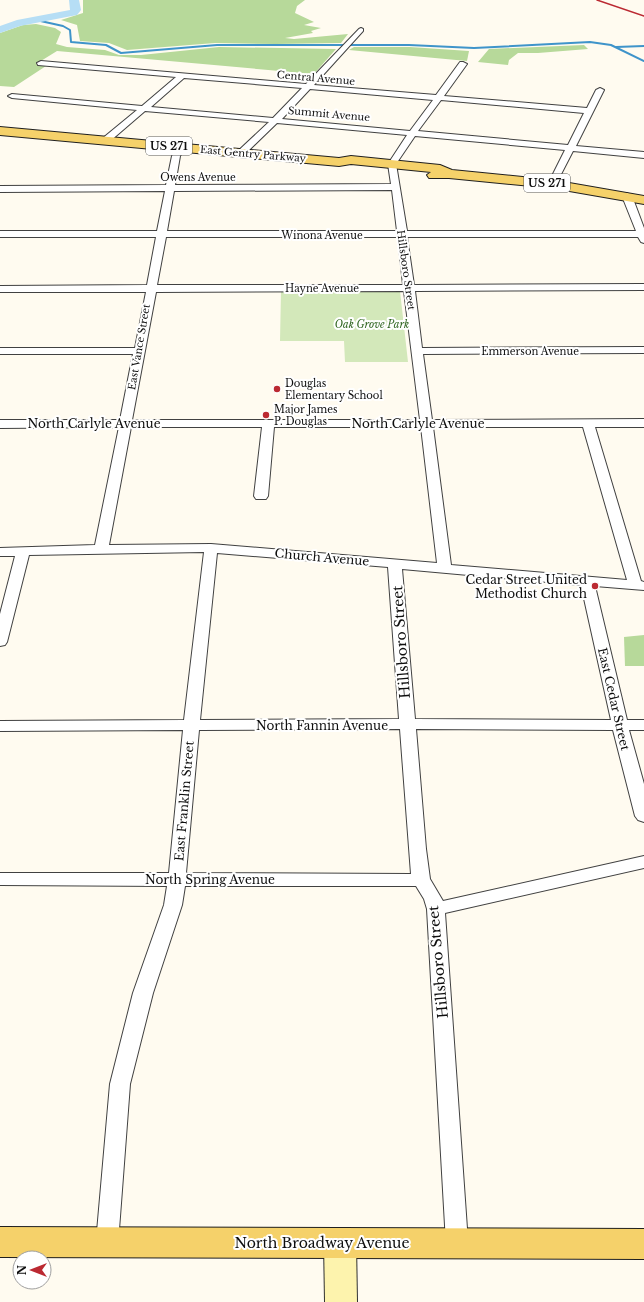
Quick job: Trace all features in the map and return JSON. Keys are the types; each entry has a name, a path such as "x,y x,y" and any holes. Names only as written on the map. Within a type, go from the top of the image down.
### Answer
{"main road":[{"name":"East Gentry Parkway","path":"0,131 339,162 345,166 393,168 436,176 449,174 552,184 644,200"},
{"name":"North Broadway Avenue","path":"0,1242 644,1244"}],"street":[{"path":"242,153 308,87 361,30"},
{"name":"Central Avenue","path":"41,64 589,111"},
{"path":"393,168 413,133 463,64"},
{"path":"106,140 182,76"},
{"path":"552,184 572,148 600,90"},
{"name":"Summit Avenue","path":"12,96 644,155"},
{"name":"East Vance Street","path":"101,549 176,156 182,147"},
{"name":"Hillsboro Street","path":"393,168 444,569"},
{"name":"Owens Avenue","path":"0,189 396,187"},
{"path":"627,196 643,236"},
{"name":"Winona Avenue","path":"0,234 402,234 643,236"},
{"name":"Hayne Avenue","path":"0,289 644,287"},
{"name":"Emmerson Avenue","path":"416,351 644,350"},
{"path":"0,351 138,351"},
{"path":"261,496 268,423"},
{"path":"588,423 639,586"},
{"name":"North Carlyle Avenue","path":"0,424 644,423"},
{"name":"Church Avenue","path":"0,552 211,548 639,586"},
{"name":"East Franklin Street","path":"107,1243 120,1084 143,993 173,905 177,879 191,725 211,548"},
{"path":"0,642 23,552"},
{"name":"Hillsboro Street","path":"395,564 421,880 433,898 436,909 457,1243"},
{"name":"East Cedar Street","path":"588,581 620,725 644,816"},
{"name":"North Fannin Avenue","path":"0,726 407,724 644,725"},
{"path":"436,909 644,862"},
{"name":"North Spring Avenue","path":"0,879 421,880"},
{"path":"340,1242 341,1302"}],"green space":[{"path":"83,0 305,0 297,6 295,13 314,22 304,25 321,28 311,31 313,33 285,38 294,39 348,34 341,43 215,43 127,50 109,43 80,41 77,25 61,20 83,13"},
{"path":"36,24 55,28 61,32 56,44 67,47 105,50 119,55 141,55 219,47 336,49 314,74 57,51 36,64 46,66 14,87 0,86 0,33 23,25"},
{"path":"584,45 588,49 518,53 509,60 508,65 478,62 489,49"},
{"path":"354,47 410,47 469,51 467,61 349,50"},
{"name":"Oak Grove Park","path":"281,291 400,291 408,362 345,362 344,341 280,341"},
{"path":"644,635 644,666 625,666 624,637"}],"waterway":[{"path":"0,30 17,23 73,13 76,10 74,0"},
{"path":"36,20 63,26 70,30 71,42 106,45 121,53 217,45 409,45 474,48 590,42 611,45 644,61"},
{"path":"616,47 644,46"}],"railway":[{"path":"597,0 644,16"}],"place":[{"name":"Douglas Elementary School","path":"277,389"},
{"name":"Major James P. Douglas","path":"266,415"},
{"name":"Cedar Street United Methodist Church","path":"595,586"}]}
